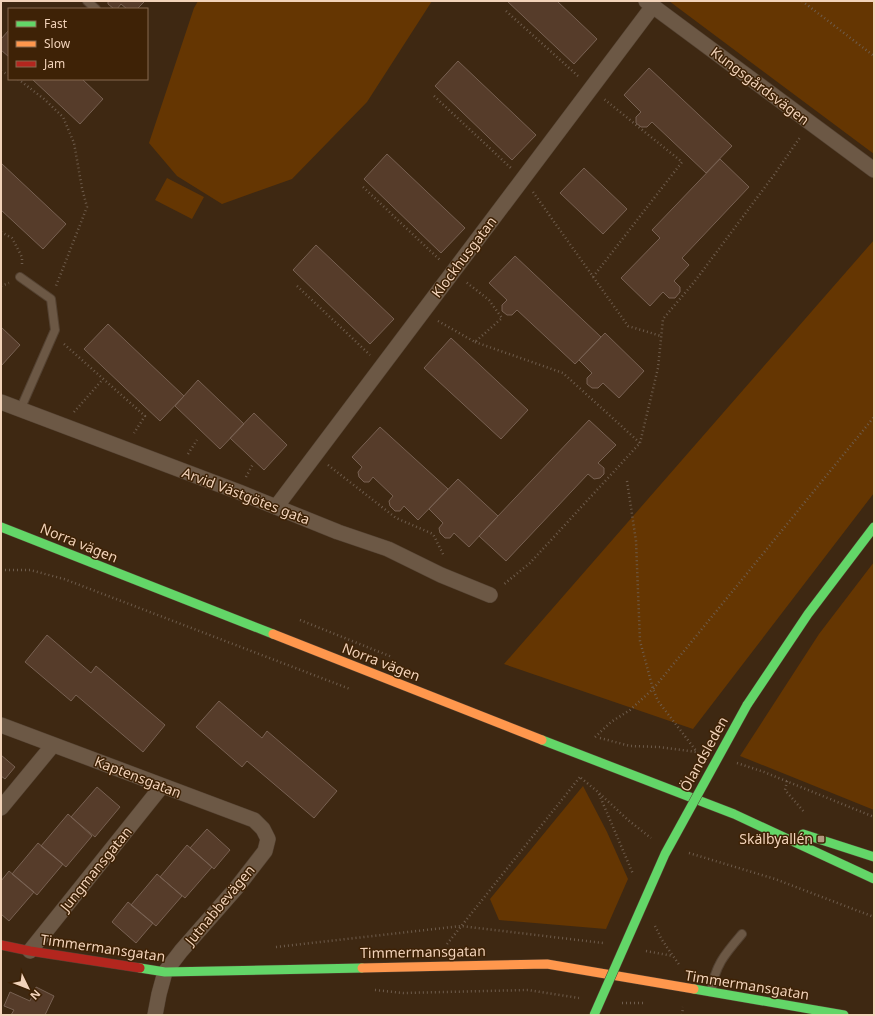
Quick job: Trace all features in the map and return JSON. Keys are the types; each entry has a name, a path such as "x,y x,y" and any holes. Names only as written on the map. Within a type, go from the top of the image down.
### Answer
{"main road":[{"name":"Norra vägen","path":"1,527 751,821 816,853 874,879"},
{"name":"Ölandsleden","path":"594,1015 665,854 747,705 808,614 874,528"},
{"name":"Norra vägen","path":"751,821 821,839 874,857"},
{"name":"Timmermansgatan","path":"1,945 30,951 165,972 547,964 844,1015"}],"street":[{"name":"Klockhusgatan","path":"276,507 591,88 649,4"},
{"name":"Kungsgårdsvägen","path":"649,4 874,170"},
{"name":"Arvid Västgötes gata","path":"1,402 338,532 388,548 455,580 490,594"},
{"name":"Kaptensgatan","path":"1,725 254,820 263,829 268,839"},
{"path":"1,808 53,745"},
{"name":"Jungmansgatan","path":"30,951 162,786"},
{"name":"Jutnabbevägen","path":"155,1015 165,972 181,951 238,886 265,851 268,839"}],"lane":[{"path":"87,1 95,8"},
{"path":"20,277 51,299 55,330 20,410"},
{"path":"710,993 713,977 724,956 742,934"}],"path":[{"path":"802,1 874,56"},
{"path":"506,11 591,88 682,162 593,277"},
{"path":"19,80 44,99 63,117 74,143 82,188 88,207 51,299"},
{"path":"434,96 523,179 628,326 661,336"},
{"path":"490,594 530,563 640,443 658,368 663,319 695,281 723,244 810,123"},
{"path":"363,187 453,272 489,300 502,318 474,342"},
{"path":"1,232 12,238 22,257 20,277 1,286"},
{"path":"297,286 382,367"},
{"path":"423,312 474,342 563,373 640,443"},
{"path":"53,335 145,416 124,449"},
{"path":"62,426 103,379"},
{"path":"704,754 659,747 630,746 595,736 611,722 630,710 653,689 874,417"},
{"path":"315,455 396,518 433,534 455,580"},
{"path":"627,481 636,541 640,641 653,689 658,701 697,752"},
{"path":"1,570 30,570 64,579 351,690"},
{"path":"297,619 396,658"},
{"path":"730,761 764,772 874,817"},
{"path":"572,774 580,777 639,829 656,840"},
{"path":"430,966 580,777"},
{"path":"787,781 785,790 808,815"},
{"path":"684,852 776,879 874,917"},
{"path":"274,947 461,926 607,944"},
{"path":"644,950 673,956"},
{"path":"373,990 403,993 528,990 585,999"},
{"path":"622,1003 645,1003"}],"shaded area":[{"path":"198,1 432,1 367,102 292,179 222,204 177,176 149,143 194,8"},
{"path":"669,1 874,1 874,154"},
{"path":"167,178 204,197 192,219 155,200"},
{"path":"874,240 874,493 693,729 504,664"},
{"path":"874,562 874,810 740,756 819,634"},
{"path":"583,786 607,832 628,879 606,929 499,920 490,899"}],"building":[{"path":"108,1 145,1 138,8 126,8 121,4 118,8 113,8 108,4"},
{"path":"507,1 557,1 597,39 574,64"},
{"path":"8,31 8,56 1,50 1,39"},
{"path":"458,61 536,135 512,160 435,86"},
{"path":"649,68 732,146 706,173 652,122 647,127 641,127 636,123 636,117 641,112 624,95"},
{"path":"33,80 83,80 103,99 80,124"},
{"path":"387,154 465,228 441,253 364,179"},
{"path":"720,159 749,187 682,258 689,265 674,281 680,287 680,292 675,298 669,298 663,292 650,306 621,278 660,238 652,230"},
{"path":"1,163 66,224 43,249 1,210"},
{"path":"584,168 627,209 603,234 560,193"},
{"path":"316,245 394,319 370,344 293,270"},
{"path":"515,256 601,337 575,364 517,310 512,315 507,315 502,311 502,305 507,300 489,283"},
{"path":"108,324 184,396 160,421 84,349"},
{"path":"1,327 20,345 1,366"},
{"path":"605,333 644,371 619,398 603,383 598,388 592,388 587,384 587,378 592,373 579,360"},
{"path":"451,338 528,410 501,439 424,368"},
{"path":"198,380 244,424 220,449 175,406"},
{"path":"254,413 287,445 264,470 230,438"},
{"path":"589,420 616,445 598,463 604,468 604,474 600,478 594,479 588,474 506,561 479,536"},
{"path":"380,427 448,489 418,520 404,506 400,511 395,511 390,506 389,501 393,496 373,477 369,482 364,482 359,477 358,472 362,467 352,457"},
{"path":"458,479 498,516 469,547 454,533 450,538 445,538 440,533 439,528 443,523 429,509"},
{"path":"47,635 91,673 96,666 165,725 143,752 76,695 71,701 25,662"},
{"path":"219,701 262,738 267,731 337,791 314,818 247,761 242,767 196,727"},
{"path":"1,755 15,767 5,779 1,776"},
{"path":"97,787 120,807 95,837 71,817"},
{"path":"68,814 92,836 66,867 41,846"},
{"path":"207,829 230,850 214,869 190,848"},
{"path":"38,843 63,864 37,895 12,874"},
{"path":"187,845 212,867 185,898 160,877"},
{"path":"9,871 34,892 9,921 1,914 1,881"},
{"path":"157,874 182,896 156,926 131,905"},
{"path":"128,902 153,923 136,943 112,922"},
{"path":"36,987 54,996 45,1015 11,1015 14,1010 4,1006 10,992 30,1001"}],"traffic: fast":[{"path":"1,527 273,634"},
{"path":"747,705 808,614 874,527"},
{"path":"594,1015 665,854 747,705"},
{"path":"542,740 734,814 874,879"},
{"path":"803,834 874,857"},
{"path":"140,968 165,972 362,968"},
{"path":"694,989 844,1015"}],"traffic: slow":[{"path":"273,634 542,740"},
{"path":"362,968 547,964 694,989"}],"traffic: jam":[{"path":"1,945 140,968"}],"place":[{"name":"Skälbyallén","path":"821,839"}]}
